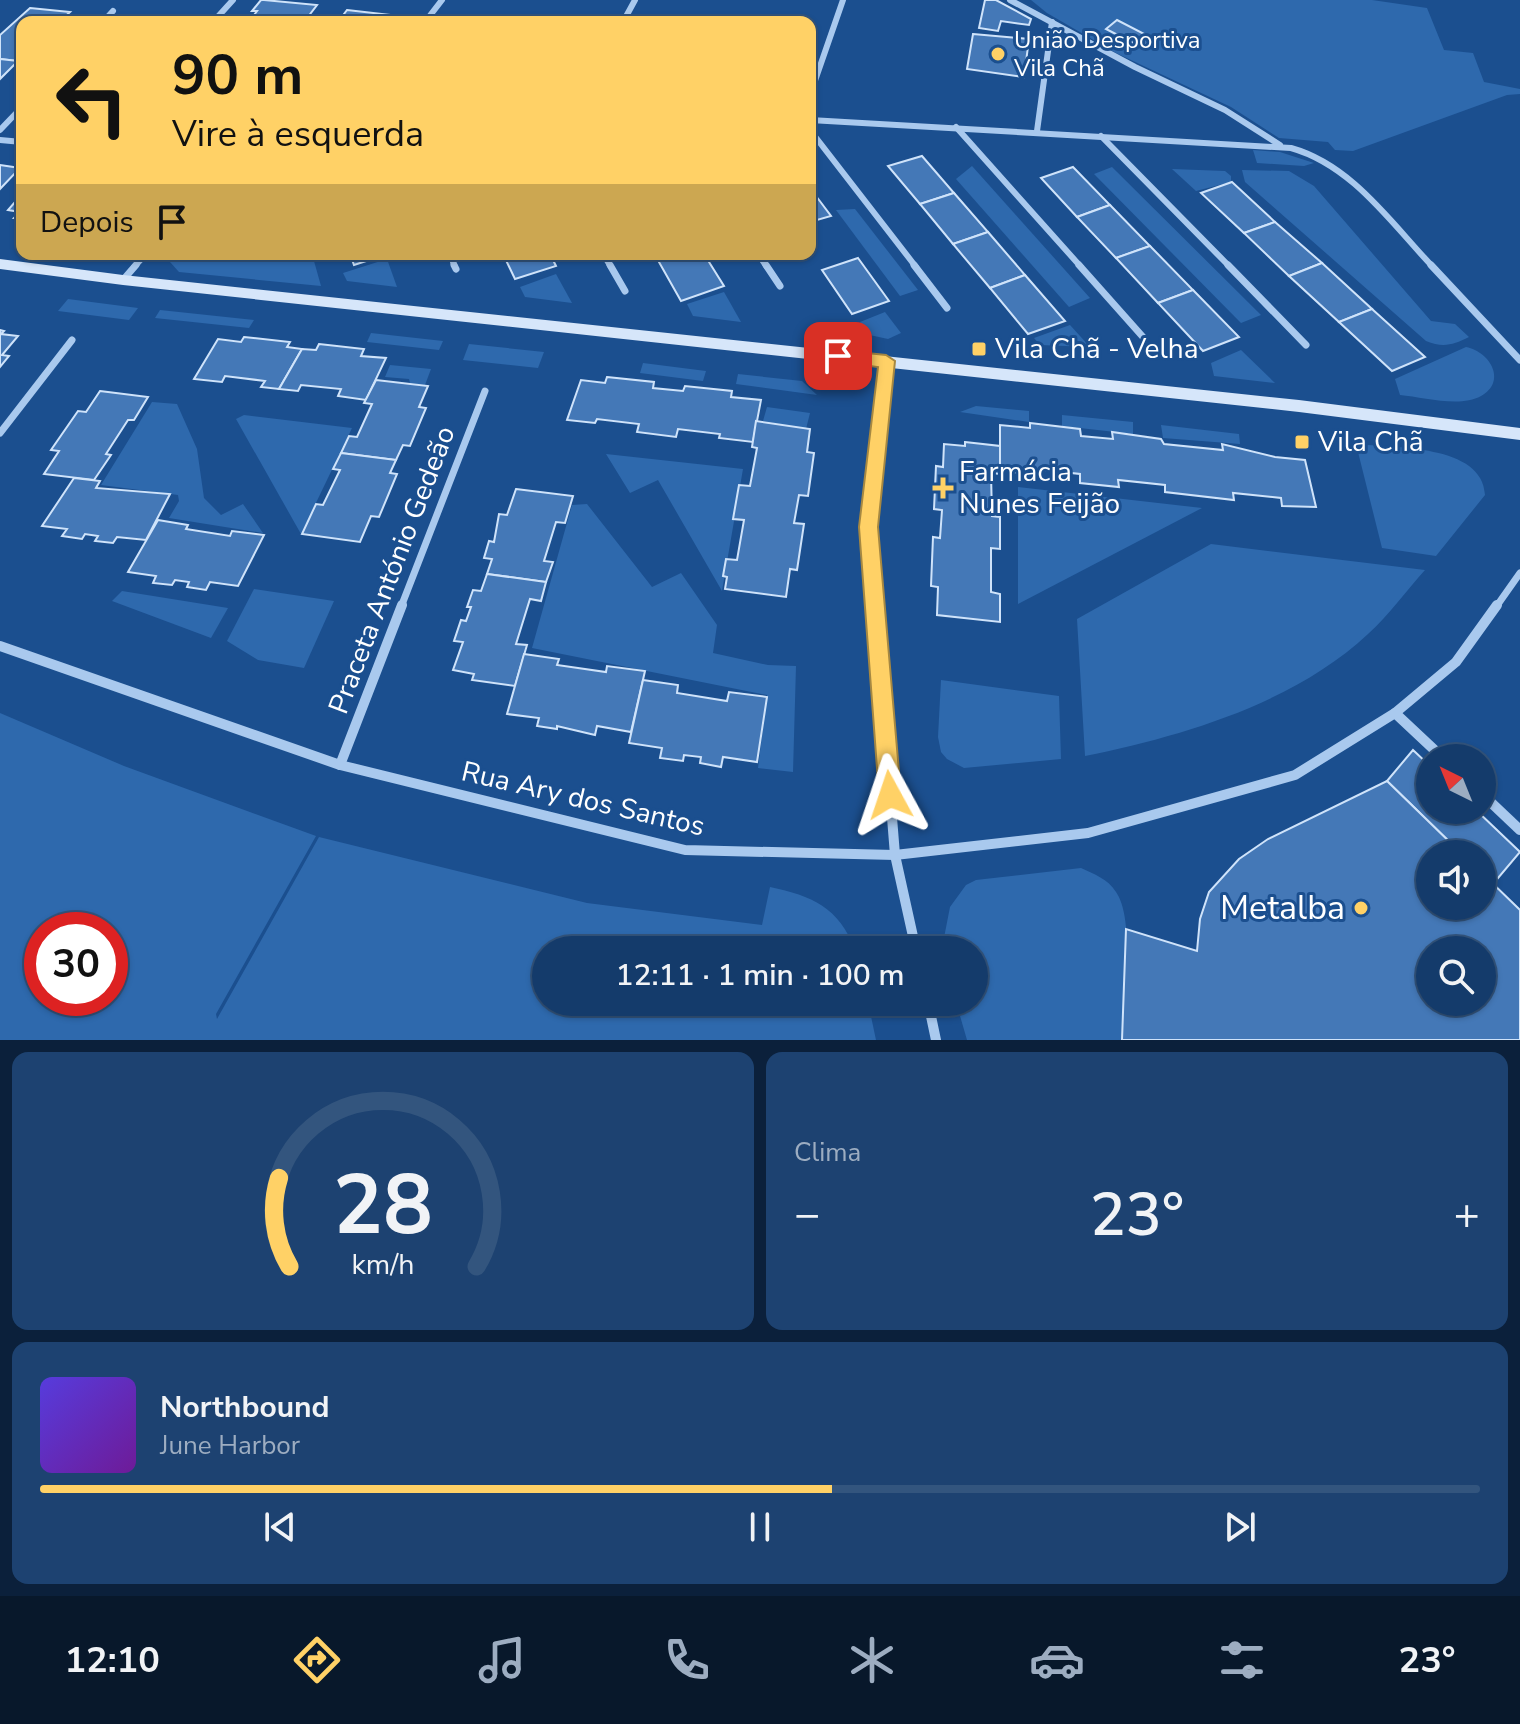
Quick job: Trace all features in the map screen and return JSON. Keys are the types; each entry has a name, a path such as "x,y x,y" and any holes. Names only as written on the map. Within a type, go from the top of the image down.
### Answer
{"main road":[{"path":"0,264 123,280 1299,406 1520,434"}],"street":[{"path":"218,16 233,0"},
{"path":"430,16 442,0"},
{"path":"816,78 843,0"},
{"path":"1010,0 1225,110 1280,146"},
{"path":"108,16 113,11"},
{"path":"1037,131 1052,22"},
{"path":"0,130 16,113"},
{"path":"816,120 1280,146 1318,155 1351,180 1520,360"},
{"path":"956,127 1143,337"},
{"path":"1100,135 1306,345"},
{"path":"816,138 947,308"},
{"path":"123,280 141,260"},
{"path":"452,260 456,269"},
{"path":"607,260 625,291"},
{"path":"762,260 780,286"},
{"path":"0,433 72,340"},
{"path":"886,361 869,527 895,855 913,936"},
{"name":"Praceta António Gedeão","path":"340,765 485,391"},
{"name":"Rua Ary dos Santos","path":"0,646 340,765 685,850 895,855 1088,833 1295,775 1395,713 1456,662 1520,573"},
{"path":"1395,713 1428,744"},
{"path":"1496,807 1520,830"},
{"path":"931,1016 936,1040"}],"shaded area":[{"path":"1031,0 1372,0 1427,8 1444,50 1473,53 1484,82 1520,89 1520,94 1507,95 1353,151 1335,150 1328,142 1279,138 1231,107 1116,53 1047,13"},
{"path":"1253,150 1280,152 1314,163 1304,166 1257,163"},
{"path":"972,166 1090,298 1069,307 956,179"},
{"path":"1112,167 1261,315 1241,323 1094,174"},
{"path":"1172,169 1225,171 1231,176 1231,182 1196,191"},
{"path":"1242,170 1289,171 1314,186 1431,321 1455,324 1469,337 1448,345 1426,341 1245,182"},
{"path":"855,209 918,290 900,296 836,210"},
{"path":"314,260 321,286 179,272 170,262"},
{"path":"387,260 397,287 347,281 343,273"},
{"path":"556,274 572,303 525,297 520,287"},
{"path":"724,292 741,322 693,316 687,304"},
{"path":"68,299 138,308 129,320 58,311"},
{"path":"160,310 254,320 249,328 155,318"},
{"path":"885,312 901,333 888,339 865,334 860,322"},
{"path":"1070,325 1090,347 1040,345 1034,338"},
{"path":"371,333 443,341 439,350 367,342"},
{"path":"469,344 544,352 538,368 463,360"},
{"path":"1466,347 1483,355 1493,368 1493,383 1481,396 1463,401 1441,401 1400,395 1395,379"},
{"path":"1241,350 1275,383 1214,376 1211,363"},
{"path":"643,363 706,371 703,381 640,373"},
{"path":"390,365 431,369 425,385 410,383 409,379 385,377"},
{"path":"738,374 802,381 817,395 736,384"},
{"path":"152,402 177,404 197,449 204,498 221,515 243,504 263,533 169,518 179,501 178,495 101,485"},
{"path":"976,406 1029,411 1029,422 960,412"},
{"path":"767,407 810,413 806,429 763,421"},
{"path":"244,415 352,428 301,534 236,419"},
{"path":"1062,415 1133,422 1133,434 1062,426"},
{"path":"1161,425 1239,434 1240,444 1163,438"},
{"path":"1356,444 1413,448 1453,458 1469,466 1480,478 1485,495 1436,556 1382,548"},
{"path":"606,454 743,469 722,591 658,480 630,493"},
{"path":"1018,487 1202,508 1018,604"},
{"path":"587,504 652,587 681,573 717,625 713,653 768,665 796,666 793,772 758,768 767,695 532,648 572,505"},
{"path":"1211,544 1425,570 1368,634 1306,680 1235,714 1160,738 1085,756 1077,619"},
{"path":"254,589 334,601 304,668 258,660 227,641"},
{"path":"122,591 228,608 211,638 112,601"},
{"path":"941,680 1059,696 1061,759 964,768 947,759 941,752 938,737"},
{"path":"0,713 124,766 316,836 216,1014 217,1019 319,837 587,903 762,925 770,887 799,895 832,914 848,936 532,936 532,1016 871,1016 876,1040 0,1040"},
{"path":"1081,868 1109,884 1122,905 1126,922 1122,1040 967,1040 960,1016 988,1016 988,936 944,936 950,907 966,885 976,880"}],"building":[{"path":"261,0 317,5 309,16 253,16 257,11 252,11"},
{"path":"985,0 996,0 1031,19 1029,25 1001,21 998,31 979,28"},
{"path":"30,8 70,12 66,16 21,16"},
{"path":"347,10 391,15 390,16 342,16"},
{"path":"1117,20 1154,39 1141,47 1106,29"},
{"path":"16,21 16,61 0,59 0,35"},
{"name":"União Desportiva Vila Chã","path":"973,34 1029,39 1024,77 967,69"},
{"path":"0,59 16,61 16,63 0,79"},
{"path":"922,156 954,193 920,204 888,166"},
{"path":"0,165 16,167 16,172 0,189"},
{"path":"1073,167 1110,205 1077,217 1041,178"},
{"path":"1232,182 1275,222 1244,233 1201,193"},
{"path":"954,193 988,232 953,244 920,204"},
{"path":"816,196 831,216 816,220"},
{"path":"16,201 16,211 8,210"},
{"path":"1110,205 1150,246 1116,258 1077,217"},
{"path":"1275,222 1322,263 1289,276 1244,233"},
{"path":"988,232 1025,275 990,288 953,244"},
{"path":"1150,246 1193,290 1158,303 1116,258"},
{"path":"858,258 889,301 852,314 822,270"},
{"path":"352,260 369,260 354,265"},
{"path":"506,260 553,260 556,266 515,279"},
{"path":"658,260 708,260 724,286 681,301"},
{"path":"1322,263 1372,309 1339,322 1289,276"},
{"path":"1025,275 1065,321 1028,334 990,288"},
{"path":"1193,290 1239,337 1203,351 1158,303"},
{"path":"1372,309 1425,357 1392,371 1339,322"},
{"path":"0,330 4,331 1,334 18,336 2,355 9,356 0,367"},
{"path":"244,337 290,342 287,347 302,349 279,389 261,387 265,381 225,376 222,382 194,379 218,339 241,342"},
{"path":"319,344 364,349 361,356 386,358 366,400 338,396 341,389 301,385 298,391 279,389 302,349 316,350"},
{"path":"607,377 654,382 653,388 683,391 685,386 732,391 731,397 761,400 753,442 678,429 676,437 637,432 639,424 597,419 595,423 567,420 581,380 605,383"},
{"path":"376,380 428,386 419,407 426,408 410,446 403,445 396,460 341,453 349,436 357,437 372,404 364,403"},
{"path":"100,391 148,397 134,420 128,420 106,454 111,455 94,480 44,474 59,451 51,450 78,411 86,412"},
{"path":"756,421 810,429 807,452 814,453 808,496 799,495 794,523 804,524 797,570 790,569 786,597 725,589 727,577 723,576 726,559 737,560 744,520 733,519 739,485 750,486 757,448 752,447"},
{"path":"1030,423 1080,429 1081,436 1113,439 1112,432 1161,439 1164,444 1223,450 1222,444 1275,457 1305,460 1316,507 1282,506 1281,498 1233,493 1234,500 1165,492 1165,485 1118,480 1119,487 1080,483 1080,474 1034,469 1035,476 1000,470 1000,425 1030,428"},
{"path":"965,442 1000,446 1000,474 991,473 992,516 1000,517 1000,549 991,548 991,592 1000,594 1000,622 937,615 938,587 931,586 933,537 940,538 942,510 934,509 936,466 943,467 944,444 965,446"},
{"path":"341,453 396,460 390,473 397,474 379,517 371,516 360,542 302,534 316,504 323,505 340,470 333,469"},
{"path":"74,478 100,481 96,488 170,494 146,540 117,537 113,543 95,541 98,536 85,534 82,539 62,536 67,529 42,526"},
{"path":"516,489 573,496 565,523 556,522 544,561 553,562 546,582 487,574 492,559 484,558 489,541 494,542 499,514 507,515"},
{"path":"158,520 188,525 186,529 230,536 232,531 264,535 238,586 210,582 206,590 187,587 189,582 175,580 172,585 153,583 156,576 128,572"},
{"path":"487,574 546,582 541,601 530,599 516,644 527,645 515,686 472,680 474,674 453,670 463,642 454,641 461,620 466,621 473,590 481,591"},
{"path":"524,654 559,659 557,665 606,672 607,666 645,671 631,732 597,726 595,735 557,726 557,729 537,726 539,718 507,714"},
{"path":"643,680 678,685 677,693 727,701 729,692 767,697 757,762 723,757 721,767 700,763 701,757 684,755 683,761 660,758 662,748 629,743"},
{"path":"1413,750 1416,753 1416,809 1387,781"},
{"name":"Metalba","path":"1387,781 1416,809 1416,824 1431,824 1448,840 1416,840 1416,920 1496,920 1496,887 1520,910 1520,1040 1122,1040 1126,929 1197,951 1200,919 1209,892 1239,859 1268,839"},
{"path":"1431,824 1491,824 1520,852 1496,880 1496,840 1448,840"}],"place":[{"name":"União Desportiva Vila Chã","path":"998,54"},
{"name":"Vila Chã - Velha","path":"979,349"},
{"name":"Vila Chã","path":"1302,442"},
{"name":"Farmácia Nunes Feijão","path":"943,488"},
{"name":"Metalba","path":"1361,908"}],"route":[{"path":"838,356 886,361 869,527 890,795"}]}
